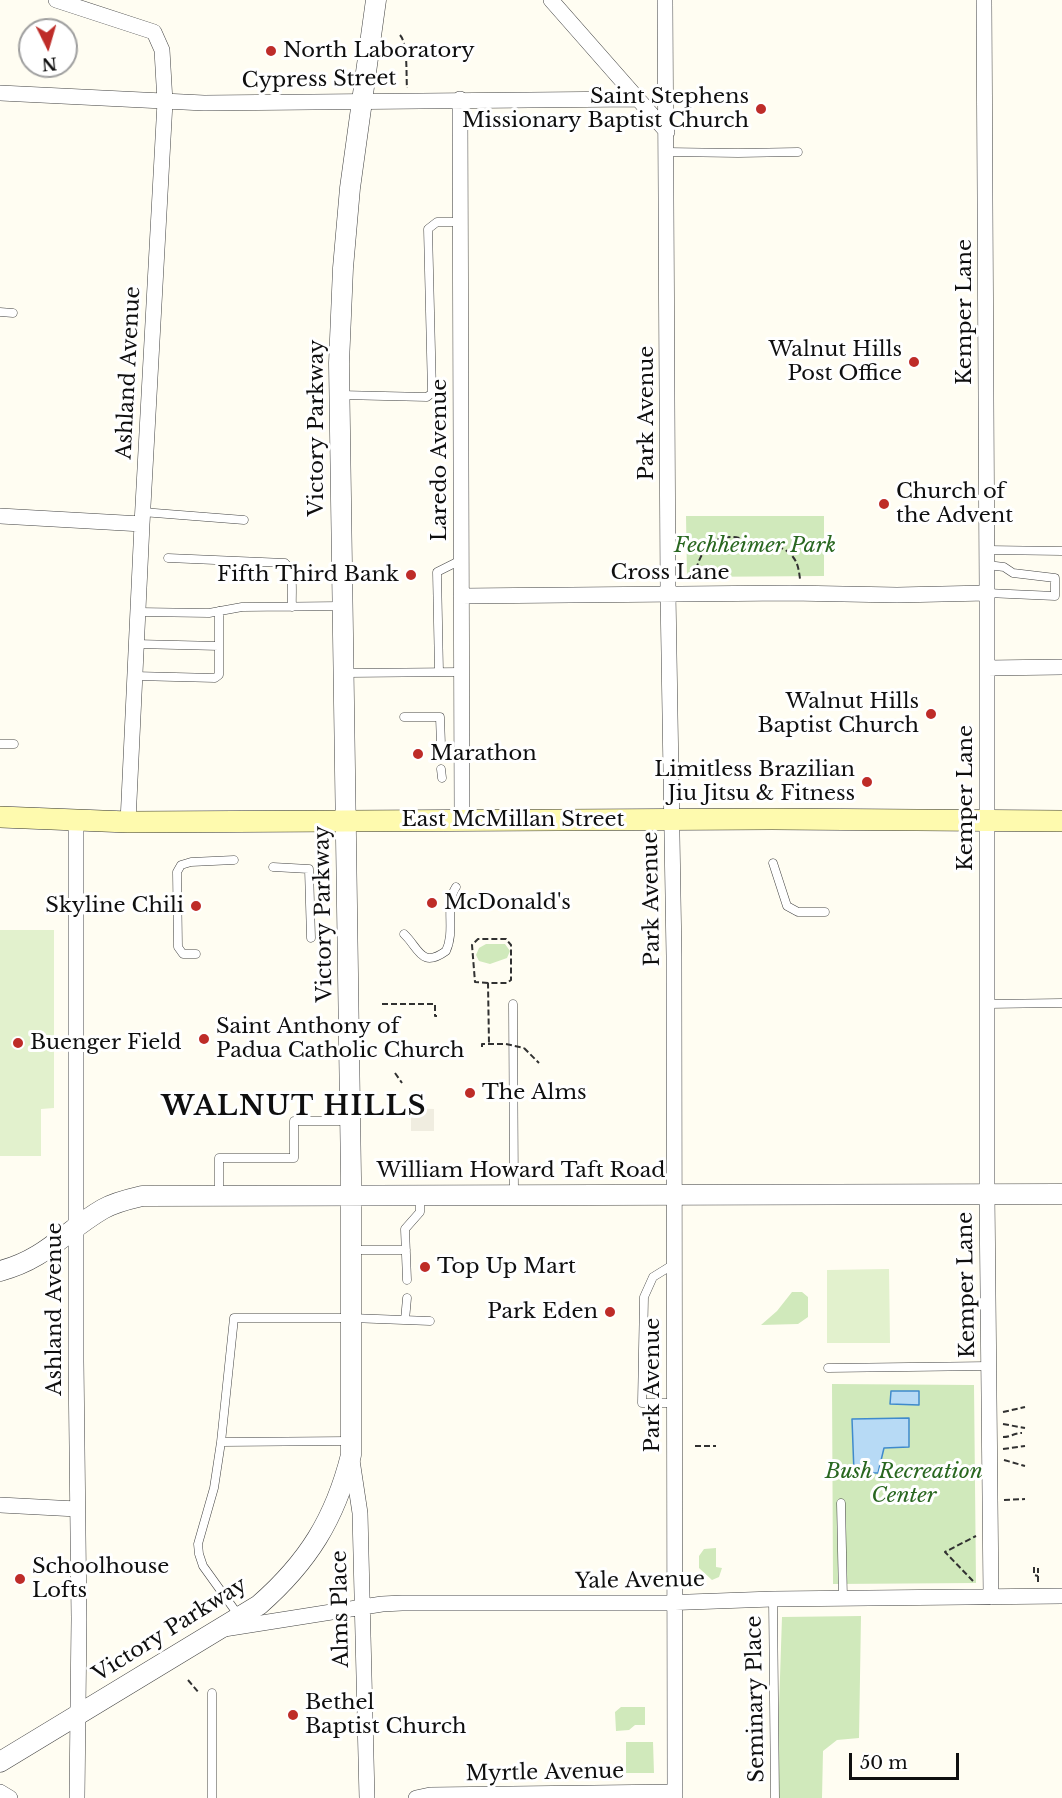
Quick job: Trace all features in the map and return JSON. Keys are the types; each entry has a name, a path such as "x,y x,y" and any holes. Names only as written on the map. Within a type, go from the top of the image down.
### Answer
{"main road":[{"name":"East McMillan Street","path":"0,817 128,822 672,819 1062,821"}],"street":[{"name":"Ashland Avenue","path":"56,0 154,32 162,50 165,102 128,822"},
{"name":"Victory Parkway","path":"0,1762 259,1605 282,1585 316,1543 331,1516 344,1484 351,1448 351,1195 339,395 343,268 350,188 376,0"},
{"path":"551,0 667,132"},
{"name":"Park Avenue","path":"666,0 668,593 675,1196 675,1795"},
{"name":"Kemper Lane","path":"984,0 988,820 987,1194 991,1597"},
{"name":"Cypress Street","path":"0,93 128,98 165,102 638,99"},
{"name":"Laredo Avenue","path":"460,99 462,821"},
{"path":"0,516 142,518"},
{"name":"Cross Lane","path":"461,596 668,593 897,595 987,593"},
{"path":"987,668 1062,667"},
{"name":"Ashland Avenue","path":"76,821 79,1619 77,1798"},
{"name":"William Howard Taft Road","path":"0,1271 37,1258 103,1209 142,1196 1062,1194"},
{"name":"Alms Place","path":"351,1448 360,1513 367,1798"},
{"path":"0,1505 77,1509"},
{"name":"Yale Avenue","path":"221,1629 402,1603 676,1602 1062,1596"},
{"path":"0,1792 10,1798"},
{"name":"Myrtle Avenue","path":"416,1798 430,1796 675,1795"}],"lane":[{"path":"667,152 798,152"},
{"path":"339,395 427,397 432,393 428,229 437,222 460,222"},
{"path":"0,312 13,313"},
{"path":"142,518 244,520"},
{"path":"987,558 1062,551"},
{"path":"168,558 285,563 291,574 292,607"},
{"path":"987,558 1013,573 1055,578 1055,596 987,593"},
{"path":"439,672 437,572 461,560"},
{"path":"138,612 177,613 219,611 242,607 342,606"},
{"path":"135,676 216,678 219,675 219,611"},
{"path":"136,645 219,646"},
{"path":"344,673 462,672"},
{"path":"404,717 440,717 441,745"},
{"path":"0,744 14,744"},
{"path":"196,954 183,954 178,947 177,872 181,865 191,861 234,860"},
{"path":"773,863 787,906 798,912 825,912"},
{"path":"273,867 309,869 311,938"},
{"path":"404,934 411,941 416,952 424,957 433,957 446,951 452,937 451,895 456,887"},
{"path":"987,1004 1062,1003"},
{"path":"513,1004 514,1194"},
{"path":"219,1195 219,1158 294,1158 294,1121 350,1121"},
{"path":"404,1280 405,1229 420,1212 421,1194"},
{"path":"351,1250 406,1250"},
{"path":"674,1264 653,1277 644,1298 642,1403 674,1403"},
{"path":"405,1301 405,1320"},
{"path":"240,1618 203,1566 198,1544 214,1488 234,1318 430,1321"},
{"path":"828,1368 988,1366"},
{"path":"221,1442 351,1448"},
{"path":"841,1503 843,1599"},
{"name":"Seminary Place","path":"773,1599 776,1798"},
{"path":"212,1693 212,1798"}],"path":[{"path":"400,35 404,39 405,46 407,91"},
{"path":"694,578 703,552 714,542 730,537 779,547 792,555 798,565 800,579"},
{"path":"478,939 506,939 511,945 511,980 507,983 488,983 475,982 472,945 478,939"},
{"path":"488,983 489,1044"},
{"path":"382,1004 435,1004 435,1016 437,1016"},
{"path":"482,1047 482,1044 506,1044 524,1048 539,1063"},
{"path":"395,1073 402,1083"},
{"path":"1003,1412 1025,1407"},
{"path":"1003,1424 1025,1428"},
{"path":"1003,1437 1022,1433"},
{"path":"694,1446 716,1446"},
{"path":"1003,1449 1025,1446"},
{"path":"1004,1460 1025,1466"},
{"path":"1004,1500 1025,1499"},
{"path":"977,1585 945,1552 979,1534"},
{"path":"1036,1568 1038,1585"},
{"path":"188,1680 200,1693"}],"green space":[{"name":"Fechheimer Park","path":"686,516 824,516 824,576 687,577"},
{"name":"Buenger Field","path":"0,930 54,930 54,1108 41,1109 41,1156 0,1156"},
{"path":"486,944 505,944 510,951 507,958 490,964 479,961 476,955 479,948"},
{"path":"889,1269 890,1343 827,1343 827,1270"},
{"path":"792,1292 802,1292 808,1297 808,1317 798,1324 761,1325 777,1311"},
{"name":"Bush Recreation Center","path":"832,1384 974,1385 976,1583 833,1584"},
{"path":"716,1548 716,1567 722,1568 719,1577 712,1580 699,1568 699,1556 704,1549"},
{"path":"861,1616 859,1738 837,1740 823,1751 822,1798 776,1798 782,1617"},
{"path":"621,1707 645,1707 645,1725 635,1725 629,1730 616,1731 615,1712"},
{"path":"626,1742 653,1742 654,1773 626,1773"}],"shaded area":[{"path":"411,1108 434,1109 434,1131 411,1131"}],"water":[{"path":"891,1391 919,1391 919,1405 890,1404"},
{"path":"909,1418 909,1447 884,1448 878,1473 854,1473 852,1419"}],"place":[{"name":"North Laboratory","path":"271,51"},
{"name":"Saint Stephens Missionary Baptist Church","path":"761,109"},
{"name":"Walnut Hills Post Office","path":"914,362"},
{"name":"Church of the Advent","path":"884,504"},
{"name":"Fifth Third Bank","path":"411,575"},
{"name":"Walnut Hills Baptist Church","path":"931,714"},
{"name":"Marathon","path":"418,754"},
{"name":"Limitless Brazilian Jiu Jitsu & Fitness","path":"867,782"},
{"name":"McDonald's","path":"432,903"},
{"name":"Skyline Chili","path":"196,906"},
{"name":"Saint Anthony of Padua Catholic Church","path":"204,1039"},
{"name":"Buenger Field","path":"18,1043"},
{"name":"The Alms","path":"470,1093"},
{"name":"Top Up Mart","path":"425,1267"},
{"name":"Park Eden","path":"610,1312"},
{"name":"Schoolhouse Lofts","path":"20,1579"},
{"name":"Bethel Baptist Church","path":"293,1715"}],"district":[{"name":"WALNUT HILLS","path":"294,1107"}]}
